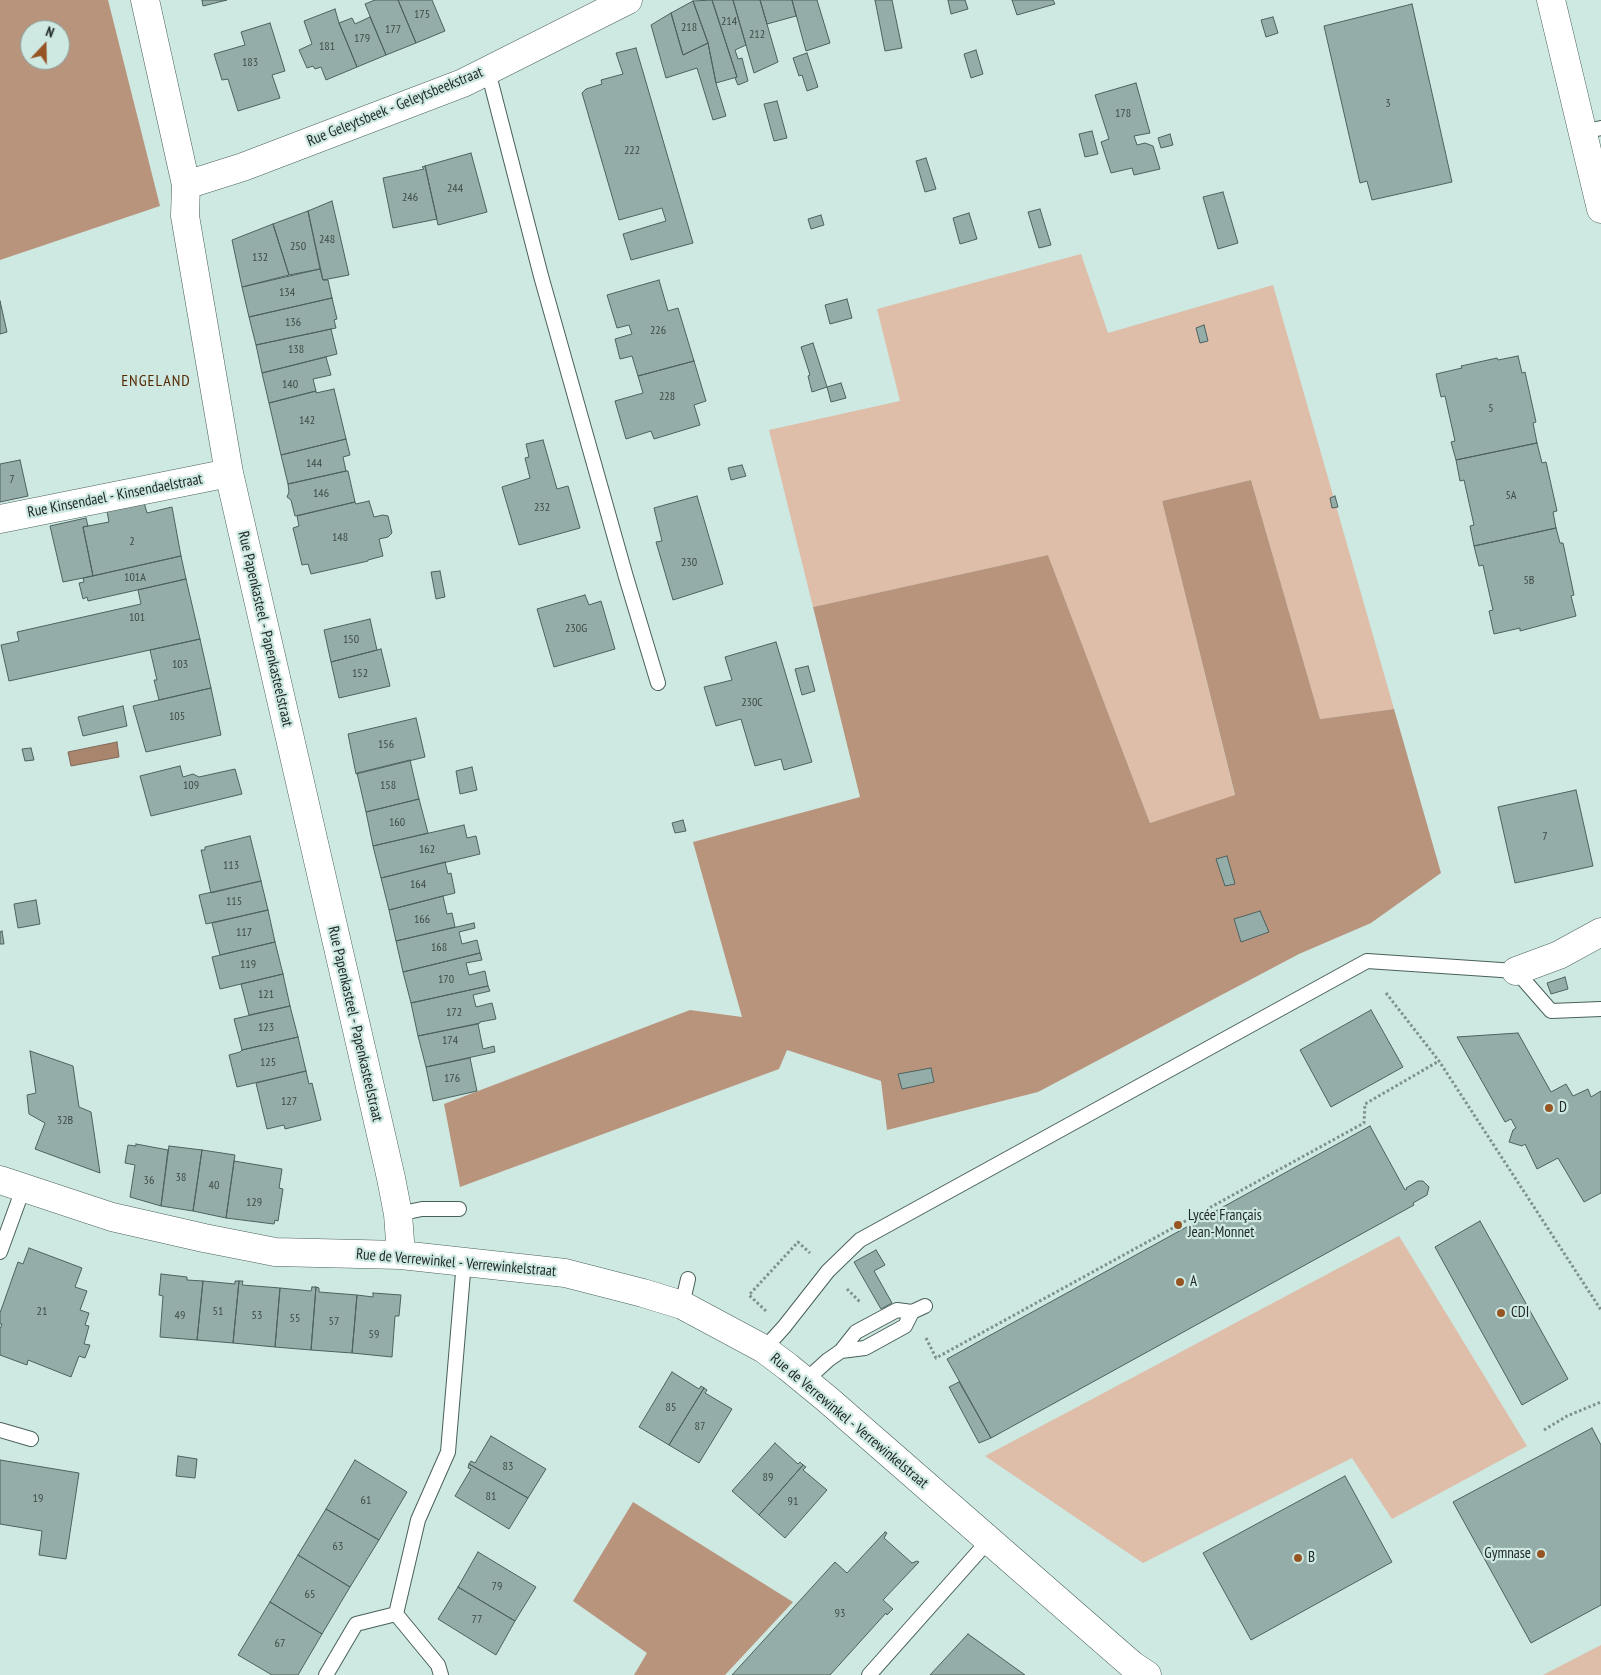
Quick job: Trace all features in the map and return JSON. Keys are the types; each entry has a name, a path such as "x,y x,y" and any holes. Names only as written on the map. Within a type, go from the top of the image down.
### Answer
{"street":[{"name":"Rue Papenkasteel - Papenkasteelstraat","path":"145,0 186,185 185,216 229,473 398,1214 401,1255"},
{"path":"1551,0 1592,130 1601,209"},
{"name":"Rue Geleytsbeek - Geleytsbeekstraat","path":"186,185 243,167 463,83 626,1"},
{"name":"Rue Kinsendael - Kinsendaelstraat","path":"0,519 229,473"},
{"path":"1516,971 1559,955 1601,932"},
{"name":"Rue de Verrewinkel - Verrewinkelstraat","path":"11,1185 112,1217 275,1252 401,1255 565,1273 682,1305 764,1349 805,1381 1132,1665 1147,1675"}],"lane":[{"path":"488,71 541,276 658,683"},
{"path":"764,1349 784,1327 828,1270 860,1240 1367,961 1516,971 1551,1011 1601,1009"},
{"path":"0,1252 11,1185"},
{"path":"398,1214 422,1209 458,1209"},
{"path":"396,1614 418,1520 448,1452 464,1261"},
{"path":"682,1305 688,1279"},
{"path":"805,1381 841,1351 856,1332 897,1310 918,1309"},
{"path":"0,1430 31,1439"},
{"path":"869,1675 989,1540"},
{"path":"326,1675 356,1624 396,1614"},
{"path":"396,1614 438,1665 441,1675"}],"path":[{"path":"1386,993 1439,1061 1601,1310"},
{"path":"918,1309 936,1358 1364,1123 1365,1104 1439,1061"},
{"path":"1544,1430 1567,1416 1601,1402"}],"shaded area":[{"path":"0,0 108,0 160,206 0,260"},
{"path":"1081,254 1108,333 1273,285 1394,709 1320,719 1251,480 1162,501 1235,796 1150,823 1048,555 813,607 769,430 900,401 877,309"},
{"path":"1251,480 1320,719 1394,709 1441,873 1371,923 1299,954 1038,1092 887,1130 881,1081 787,1050 779,1069 460,1187 444,1104 690,1010 742,1017 693,842 860,797 813,607 1048,555 1150,823 1235,795 1162,501"},
{"path":"117,742 119,757 71,766 68,752"},
{"path":"1399,1236 1527,1446 1392,1519 1352,1458 1143,1563 985,1456"},
{"path":"633,1502 793,1602 725,1675 634,1675 647,1653 573,1601"},
{"path":"1601,1645 1601,1675 1543,1675"}],"building":[{"path":"202,0 227,0 203,6"},
{"path":"375,0 398,0 416,43 386,55 365,4"},
{"path":"398,0 432,0 445,31 416,43"},
{"path":"712,0 733,0 746,45 735,50 738,59 742,58 748,81 738,85 735,78 737,77"},
{"path":"712,0 737,77 716,83 708,43 693,1"},
{"path":"733,0 760,0 778,62 754,73"},
{"path":"760,0 792,0 796,16 767,24"},
{"path":"792,0 817,0 830,43 806,51"},
{"path":"875,0 892,0 902,48 885,51"},
{"path":"948,0 965,0 968,9 951,14"},
{"path":"1012,0 1053,0 1055,4 1017,15"},
{"path":"693,1 708,43 683,55 671,13"},
{"path":"1412,4 1452,182 1372,200 1367,181 1360,183 1324,26"},
{"path":"335,9 357,67 326,80 321,67 315,69 313,66 307,68 299,50 312,44 304,21"},
{"path":"671,13 683,55 708,43 716,83 726,116 713,120 697,68 666,78 651,25"},
{"path":"370,17 386,55 357,67 339,23 352,18 355,24"},
{"path":"1273,17 1278,33 1266,37 1261,20"},
{"path":"270,23 285,71 272,75 280,98 238,111 228,79 222,80 214,54 245,45 241,32"},
{"path":"636,48 693,243 631,260 623,234 666,221 662,208 619,220 582,93 586,89 602,84 601,80 623,74 616,53"},
{"path":"976,50 983,74 971,78 964,54"},
{"path":"807,53 818,87 807,91 802,75 799,76 793,58"},
{"path":"1136,83 1150,133 1134,136 1137,145 1145,143 1153,146 1160,169 1134,175 1132,168 1111,173 1101,142 1109,139 1095,95"},
{"path":"777,101 787,138 774,141 764,104"},
{"path":"1092,131 1098,154 1085,157 1079,134"},
{"path":"1170,134 1173,145 1161,148 1158,138"},
{"path":"471,153 487,212 438,225 425,166"},
{"path":"926,158 936,189 925,192 916,161"},
{"path":"425,166 437,219 393,228 383,178 424,169 422,167"},
{"path":"1223,192 1238,243 1218,249 1203,197"},
{"path":"332,201 349,275 323,280 308,211"},
{"path":"1040,209 1051,245 1039,248 1028,212"},
{"path":"308,211 320,269 289,275 273,224"},
{"path":"969,213 977,239 960,244 953,218"},
{"path":"821,215 824,225 811,229 808,219"},
{"path":"273,224 289,275 242,287 232,240"},
{"path":"320,269 323,280 328,280 332,298 249,317 242,287"},
{"path":"659,280 668,311 678,308 694,361 638,376 632,356 620,359 615,339 632,334 629,325 617,328 607,295"},
{"path":"332,298 337,319 334,320 336,328 256,345 249,317"},
{"path":"847,299 852,318 830,324 825,305"},
{"path":"0,301 7,332 0,334"},
{"path":"1204,325 1208,341 1200,343 1196,328"},
{"path":"331,329 337,354 262,373 256,345"},
{"path":"813,343 827,387 812,392 808,376 810,375 801,347"},
{"path":"1518,356 1522,373 1525,372 1536,422 1533,423 1537,443 1456,460 1451,442 1455,441 1445,396 1441,397 1436,374 1497,358 1498,360"},
{"path":"326,357 331,375 313,379 316,391 269,403 262,373"},
{"path":"694,361 706,401 694,405 700,425 654,439 651,431 626,439 615,401 643,393 638,376"},
{"path":"841,383 846,398 831,402 827,387"},
{"path":"334,389 346,439 281,455 269,403 316,391 316,393"},
{"path":"346,439 350,455 343,457 346,471 288,484 281,455"},
{"path":"543,440 557,489 568,486 580,528 519,545 502,487 530,478 525,458 529,457 526,444"},
{"path":"1537,443 1542,463 1546,462 1557,511 1553,512 1556,528 1474,546 1470,526 1474,525 1464,480 1460,481 1456,460"},
{"path":"20,460 28,496 0,502 0,464"},
{"path":"742,465 746,476 731,480 728,468"},
{"path":"348,471 355,502 295,516 291,500 287,497 289,492 288,484"},
{"path":"697,496 723,584 673,600 656,542 662,541 654,508"},
{"path":"1335,496 1338,507 1332,508 1330,498"},
{"path":"143,499 147,513 172,507 181,556 93,576 83,527 109,522 106,506"},
{"path":"369,501 374,517 388,516 392,533 388,537 379,539 383,556 311,574 308,564 302,565 293,528 299,526 297,516 355,502 356,504"},
{"path":"86,518 88,526 83,527 93,576 63,582 50,526"},
{"path":"1556,528 1560,543 1563,543 1574,595 1571,596 1576,616 1520,631 1520,628 1494,634 1489,611 1493,610 1483,565 1479,566 1474,546"},
{"path":"181,556 186,579 88,601 87,597 83,599 79,583 84,582 83,578"},
{"path":"440,571 445,597 436,599 431,572"},
{"path":"186,579 200,639 9,681 1,645 19,641 17,632 141,604 138,590"},
{"path":"585,595 589,605 601,601 615,649 554,667 537,609"},
{"path":"370,619 377,650 331,662 324,630"},
{"path":"200,639 211,688 159,700 154,680 157,680 150,650"},
{"path":"776,642 812,762 784,770 781,759 755,766 741,719 716,726 704,687 732,680 725,657"},
{"path":"381,649 390,686 339,698 331,662"},
{"path":"808,666 815,691 802,695 795,669"},
{"path":"211,688 221,735 146,752 133,706"},
{"path":"123,706 127,726 83,736 78,717"},
{"path":"416,718 425,757 356,774 348,734"},
{"path":"31,748 34,760 25,761 22,749"},
{"path":"410,760 419,799 366,812 357,773"},
{"path":"180,766 183,777 193,774 199,777 235,769 242,794 151,816 140,776"},
{"path":"472,767 477,790 460,794 456,771"},
{"path":"1576,790 1593,866 1515,883 1498,807"},
{"path":"419,799 428,833 373,846 366,812"},
{"path":"683,820 686,831 675,833 672,823"},
{"path":"464,825 467,838 476,836 480,854 381,878 373,846"},
{"path":"250,836 261,881 211,893 201,850 205,850 205,847"},
{"path":"1227,856 1235,884 1225,886 1216,859"},
{"path":"445,862 448,874 451,873 455,893 389,910 381,878"},
{"path":"261,881 268,910 206,924 199,895"},
{"path":"443,896 447,914 452,913 455,927 396,941 389,910"},
{"path":"36,900 40,924 18,928 14,904"},
{"path":"268,910 275,942 220,955 212,923"},
{"path":"1260,911 1269,932 1241,942 1234,919"},
{"path":"474,923 475,928 459,932 462,944 477,940 480,953 403,972 396,941"},
{"path":"2,931 4,944 0,944 0,932"},
{"path":"275,942 283,974 220,989 212,957"},
{"path":"480,953 482,960 466,963 469,975 485,971 488,986 411,1003 403,972"},
{"path":"283,974 290,1006 249,1015 241,984"},
{"path":"1565,977 1568,989 1551,994 1547,983"},
{"path":"488,986 490,991 473,995 476,1007 492,1003 496,1019 418,1036 411,1003"},
{"path":"290,1006 298,1037 242,1050 234,1019"},
{"path":"1371,1010 1403,1067 1331,1107 1300,1050"},
{"path":"478,1024 483,1049 494,1046 495,1052 426,1067 418,1036"},
{"name":"D","path":"1518,1033 1551,1092 1566,1084 1573,1096 1588,1089 1591,1097 1601,1091 1601,1193 1584,1202 1558,1158 1537,1169 1525,1144 1522,1146 1509,1142 1513,1130 1516,1128 1511,1119 1505,1122 1457,1037"},
{"path":"298,1037 306,1071 237,1087 229,1055 242,1050"},
{"path":"30,1051 73,1066 79,1107 91,1112 100,1173 35,1149 45,1123 29,1114 27,1095 36,1093"},
{"path":"470,1058 477,1091 433,1101 426,1067"},
{"path":"931,1068 934,1082 902,1089 898,1074"},
{"path":"306,1071 309,1084 312,1083 321,1120 285,1129 284,1125 267,1129 256,1083"},
{"name":"A","path":"1370,1126 1405,1190 1418,1181 1423,1181 1429,1187 1427,1195 1413,1203 1414,1205 991,1438 947,1359"},
{"path":"136,1144 168,1150 161,1206 130,1197 135,1165 125,1163 128,1145 136,1146"},
{"path":"169,1146 202,1150 193,1211 161,1206"},
{"path":"202,1150 235,1155 226,1218 193,1211"},
{"path":"234,1161 282,1169 279,1188 283,1189 278,1221 275,1220 274,1224 226,1218"},
{"name":"CDI","path":"1480,1221 1568,1379 1522,1405 1435,1247"},
{"path":"29,1248 82,1268 75,1287 87,1291 80,1310 89,1313 85,1325 89,1326 84,1344 90,1345 85,1358 79,1356 71,1377 28,1360 27,1365 0,1355 0,1329 2,1324 0,1324 0,1313 18,1262 23,1264"},
{"path":"876,1250 885,1265 874,1271 892,1303 881,1309 854,1262"},
{"path":"161,1274 187,1277 187,1280 203,1281 197,1340 160,1337 163,1296 159,1295"},
{"path":"203,1281 235,1284 235,1281 239,1281 233,1343 197,1340"},
{"path":"239,1281 243,1281 242,1285 280,1288 275,1347 233,1343"},
{"path":"312,1287 316,1287 311,1350 275,1347 280,1288 311,1291"},
{"path":"316,1287 319,1288 319,1292 357,1295 352,1353 311,1350"},
{"path":"373,1293 401,1295 399,1316 395,1316 392,1357 352,1353 357,1295 373,1297"},
{"path":"672,1372 699,1389 701,1386 704,1388 669,1445 639,1427"},
{"path":"959,1382 991,1438 979,1443 949,1387"},
{"path":"704,1388 707,1390 705,1393 732,1409 699,1463 669,1445"},
{"name":"Gymnase","path":"1592,1428 1601,1445 1601,1605 1531,1643 1453,1502"},
{"path":"491,1436 546,1469 528,1498 469,1464 471,1461 475,1463"},
{"path":"775,1443 798,1464 800,1462 803,1465 759,1515 732,1491"},
{"path":"178,1456 197,1459 195,1478 176,1476"},
{"path":"0,1460 79,1473 66,1559 39,1555 42,1531 0,1524"},
{"path":"355,1460 407,1492 379,1540 326,1509"},
{"path":"469,1464 528,1498 509,1529 455,1496 471,1469 468,1468"},
{"path":"803,1465 806,1467 803,1470 827,1490 785,1538 759,1515"},
{"name":"B","path":"1345,1476 1392,1562 1251,1640 1203,1553"},
{"path":"326,1509 379,1540 350,1587 298,1555"},
{"path":"885,1532 887,1533 884,1538 912,1563 919,1562 883,1600 893,1609 887,1615 886,1613 830,1675 732,1675 835,1562 847,1573"},
{"path":"478,1552 536,1587 515,1621 458,1587"},
{"path":"298,1555 350,1587 322,1634 270,1602"},
{"path":"458,1587 515,1621 496,1655 438,1619"},
{"path":"270,1602 322,1634 298,1675 272,1675 238,1655"},
{"path":"968,1634 1025,1675 930,1675"}],"place":[{"name":"D","path":"1549,1108"},
{"name":"Lycée Français Jean-Monnet","path":"1178,1225"},
{"name":"A","path":"1180,1282"},
{"name":"CDI","path":"1501,1313"},
{"name":"Gymnase","path":"1541,1554"},
{"name":"B","path":"1298,1558"}],"district":[{"name":"ENGELAND","path":"156,381"}]}
